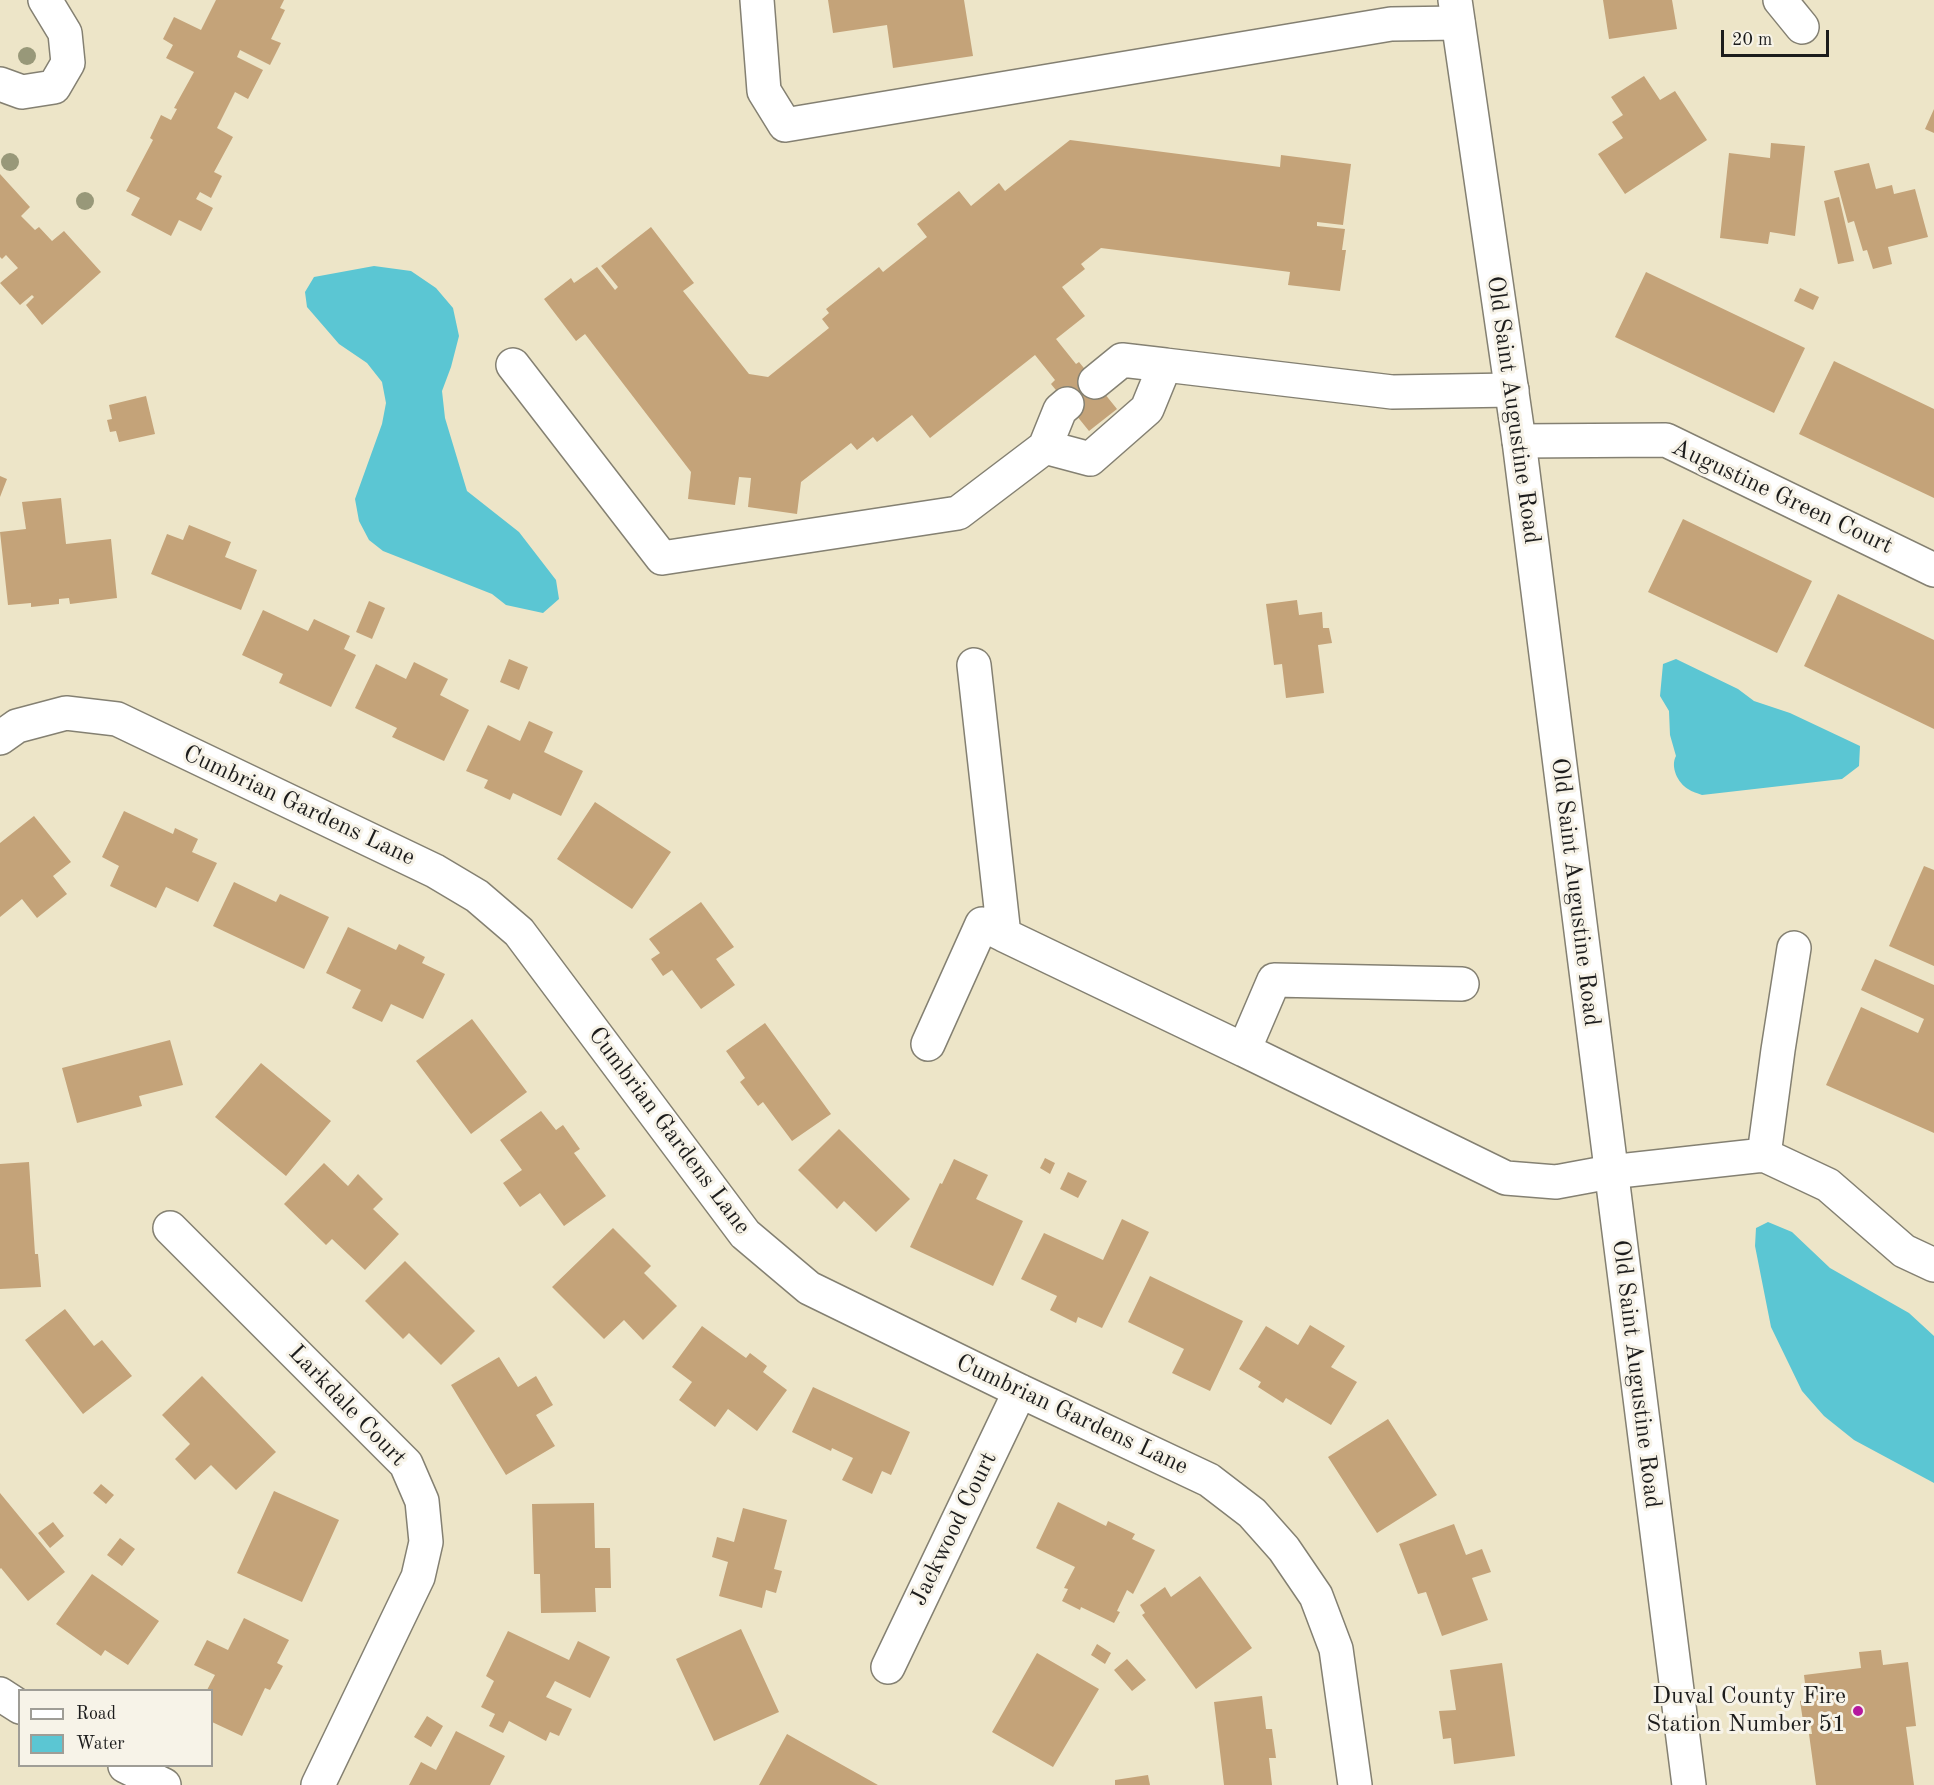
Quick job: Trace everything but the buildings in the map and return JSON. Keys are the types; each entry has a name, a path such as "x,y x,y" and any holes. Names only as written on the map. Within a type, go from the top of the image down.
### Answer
{"street":[{"path":"0,84 22,92 54,87 68,63 65,33 45,0"},
{"path":"757,0 764,91 785,125 1391,24 1456,11"},
{"path":"1780,0 1802,27"},
{"name":"Old Saint Augustine Road","path":"1456,11 1519,441 1689,1785"},
{"path":"1095,382 1122,360 1392,392 1512,390"},
{"path":"513,365 662,558 958,513 1045,447 1060,410 1067,404"},
{"path":"1045,447 1090,459 1147,409 1165,365"},
{"name":"Augustine Green Court","path":"1519,441 1666,440 1934,570"},
{"path":"974,665 1004,935"},
{"name":"Cumbrian Gardens Lane","path":"0,738 16,726 66,713 117,720 435,871 477,896 519,932 745,1234 809,1288 1209,1480 1252,1514 1284,1549 1316,1596 1336,1649 1355,1785"},
{"path":"928,1044 982,924 1506,1178 1556,1182 1611,1172 1764,1155 1828,1185 1904,1251 1934,1265"},
{"path":"1764,1155 1794,948"},
{"path":"1244,1050 1274,980 1462,984"},
{"name":"Larkdale Court","path":"170,1228 406,1464 422,1501 426,1542 418,1577 318,1785"},
{"name":"Jackwood Court","path":"888,1667 1020,1391"},
{"path":"0,1694 18,1706"},
{"path":"127,1767 164,1785"}],"water":[{"path":"374,266 411,271 436,288 453,308 459,336 442,391 445,418 467,491 519,532 556,580 559,599 543,613 506,605 492,594 383,551 369,540 359,521 355,499 382,424 386,403 382,382 367,363 339,344 307,307 305,292 314,277"},
{"path":"1676,659 1738,689 1754,701 1790,713 1860,746 1859,766 1842,779 1702,795 1690,790 1681,783 1676,774 1674,760 1676,756 1670,735 1669,711 1660,696 1663,664"},
{"path":"1768,1222 1792,1232 1830,1268 1909,1313 1934,1336 1934,1483 1854,1440 1824,1416 1802,1391 1771,1327 1755,1246 1756,1228"}],"place":[{"name":"Duval County Fire Station Number 51","path":"1858,1711"}]}
